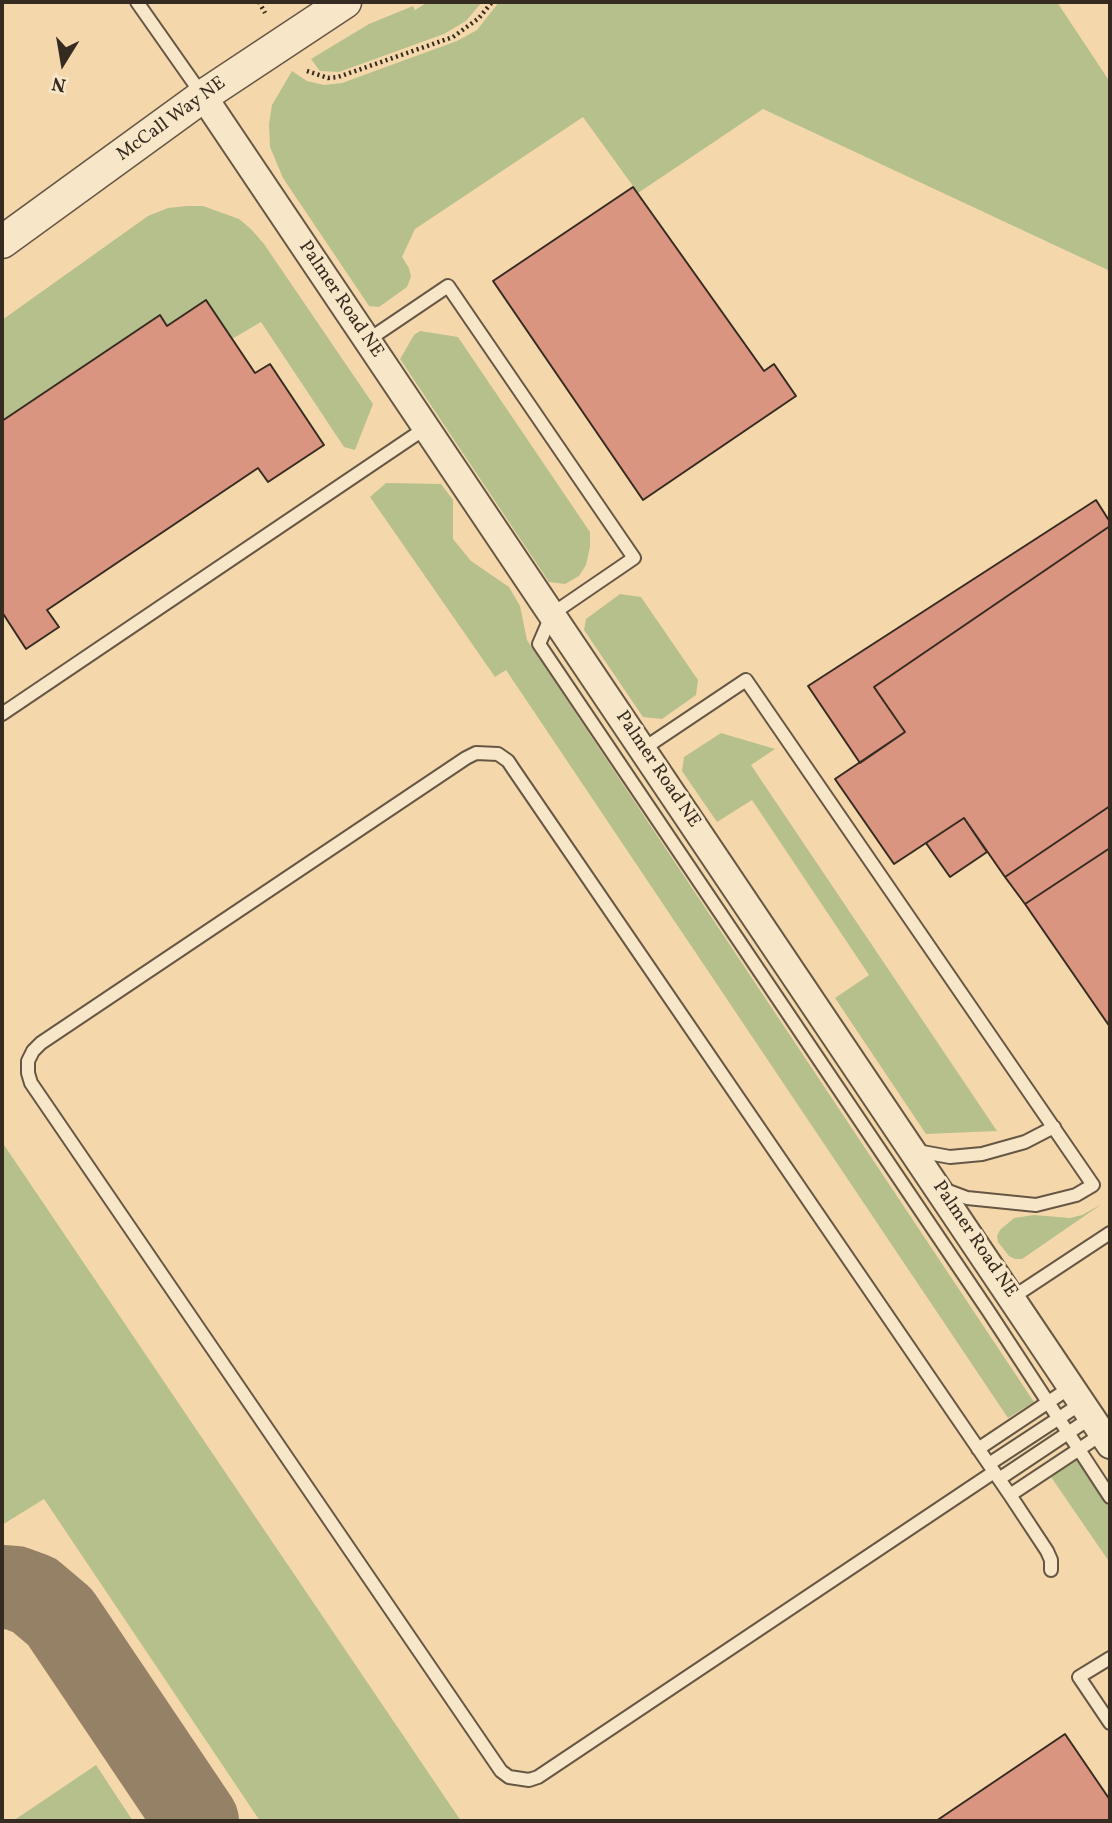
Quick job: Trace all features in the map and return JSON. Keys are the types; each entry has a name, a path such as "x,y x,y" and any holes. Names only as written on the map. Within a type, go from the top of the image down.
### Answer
{"street":[{"name":"McCall Way NE","path":"2,242 203,96 345,2"},
{"name":"Palmer Road NE","path":"203,96 1013,1297 1091,1417"}],"lane":[{"path":"137,2 203,96"},
{"path":"368,340 448,286 634,558 552,614 539,644 1110,1497"},
{"path":"2,714 427,427"},
{"path":"643,749 746,680 1093,1185 1076,1195 1036,1205 967,1198 938,1187"},
{"path":"1051,1570 1047,1550 1010,1495 994,1472 522,781 508,761 498,754 476,753 466,758 41,1043 28,1061 31,1083 501,1771 509,1777 529,1780 538,1777 994,1472 1058,1419 1091,1417"},
{"path":"743,945 766,932"},
{"path":"913,1149 950,1157 982,1154 1025,1142 1054,1127"},
{"path":"1013,1297 1110,1233"},
{"path":"1047,1403 1091,1417"},
{"path":"978,1448 1047,1403"},
{"path":"994,1472 1068,1434 1091,1417"},
{"path":"1010,1495 1078,1450 1091,1417"},
{"path":"1110,1658 1079,1677 1110,1723"}],"path":[{"path":"259,2 265,13"},
{"path":"307,71 328,78 338,77 453,37 479,18 492,2"}],"green space":[{"path":"428,2 482,2 466,21 444,34 339,72 320,71 311,59 369,24 413,6 415,10"},
{"path":"499,2 1057,2 1110,82 1110,271 763,109 638,193 583,117 415,229 402,257 411,277 407,287 379,307 369,306 283,178 270,147 272,105 292,71 307,81 324,85 342,83 457,41 477,30"},
{"path":"203,206 239,219 264,244 373,404 355,450 344,447 261,322 232,339 206,300 167,326 160,316 2,421 2,320 148,216 168,208"},
{"path":"420,331 458,337 590,532 586,565 579,576 565,584 549,582 400,359 414,335"},
{"path":"386,483 441,484 453,500 453,539 471,561 509,587 520,606 527,640 1034,1402 1008,1418 506,670 495,677 370,497"},
{"path":"620,594 641,597 698,680 696,695 662,719 643,717 584,630 586,619"},
{"path":"721,733 775,749 751,765 997,1131 926,1134 835,998 869,975 752,800 717,822 682,771 684,757"},
{"path":"2,1142 461,1821 260,1821 44,1499 2,1525"},
{"path":"1102,1204 1022,1259 1009,1256 998,1242 1000,1230 1014,1218 1034,1215 1070,1218"},
{"path":"1077,1460 1110,1508 1110,1563 1051,1477"},
{"path":"96,1765 133,1821 13,1821"}],"building":[{"path":"633,187 764,371 774,364 796,396 643,500 493,281"},
{"path":"206,300 255,373 270,364 324,445 268,482 258,468 47,610 59,627 26,649 2,612 2,421 160,315 167,326"},
{"path":"1096,500 1110,526 874,687 905,732 860,763 808,686"},
{"path":"1110,526 1110,806 1005,877 964,818 894,864 835,779 905,732 874,687"},
{"path":"1110,806 1110,848 1025,904 1005,877"},
{"path":"964,818 987,852 950,877 926,843"},
{"path":"1110,848 1110,1027 1025,904"},
{"path":"1065,1734 1110,1800 1110,1821 936,1821"}],"taxiway":[{"path":"2,1587 15,1588 34,1595 60,1617 197,1821"}]}
